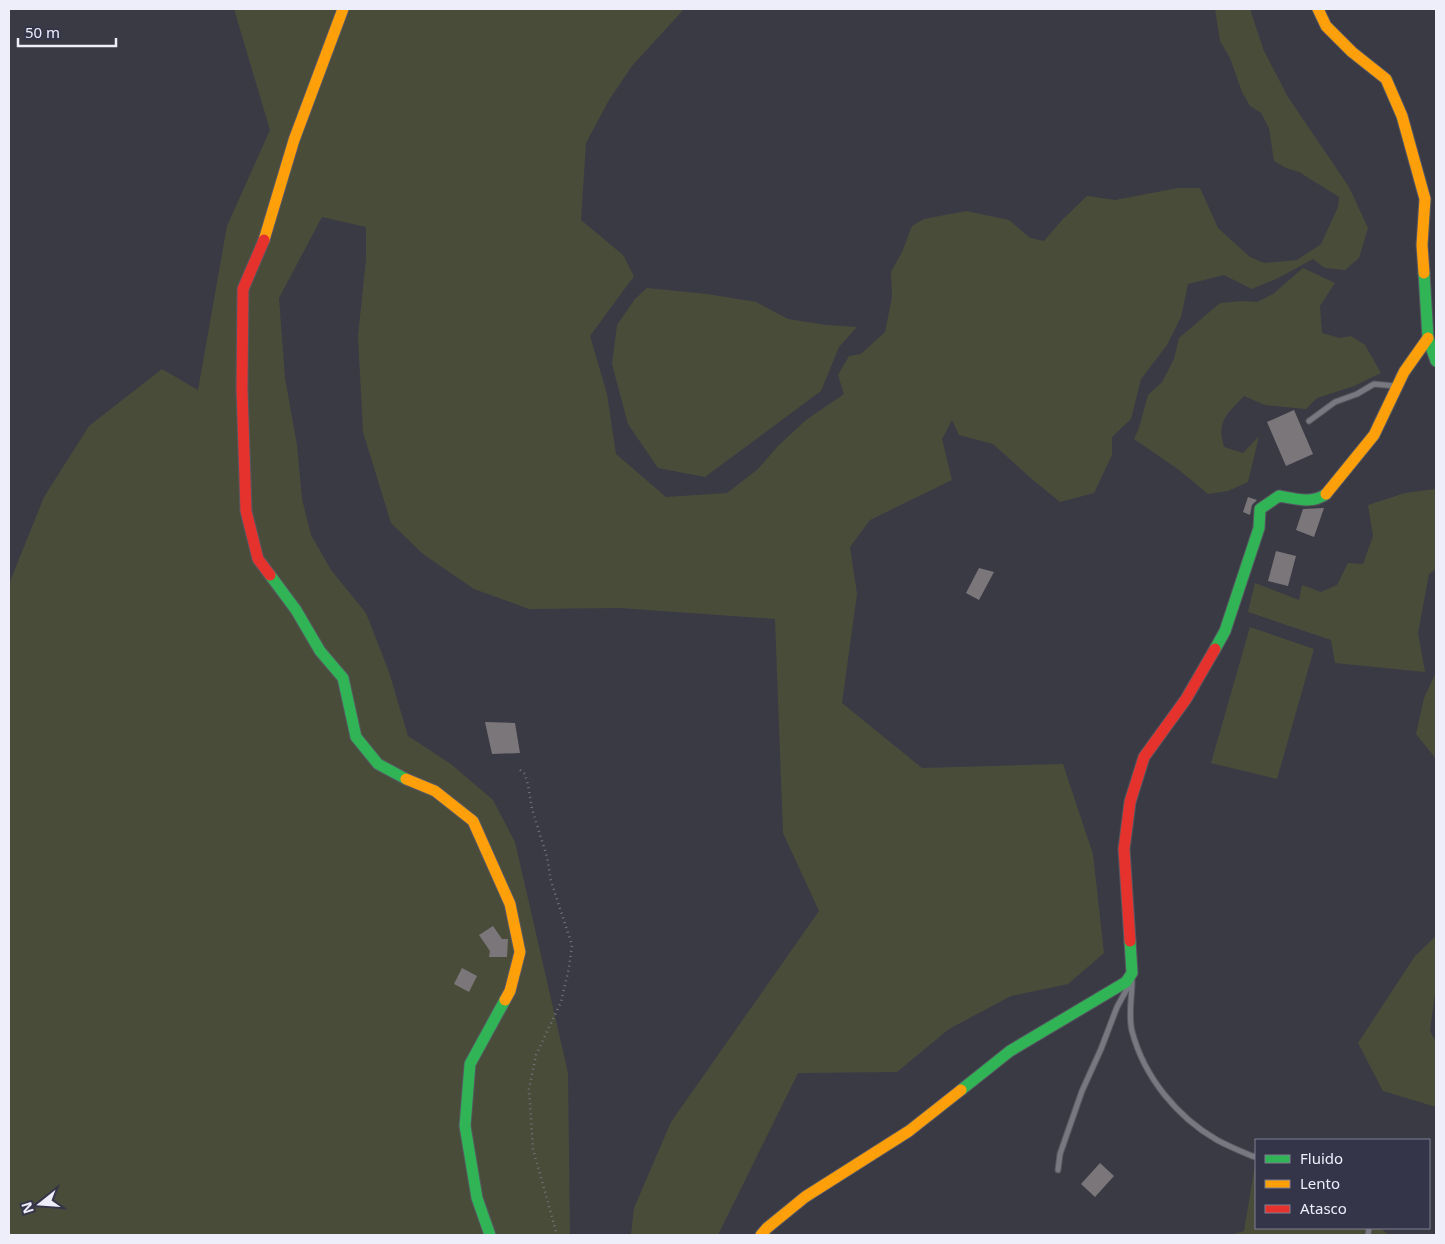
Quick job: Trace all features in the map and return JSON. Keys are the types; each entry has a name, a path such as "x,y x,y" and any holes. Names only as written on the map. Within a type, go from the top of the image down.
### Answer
{"street":[{"path":"343,9 294,140 268,230 243,289 242,389 246,512 258,559 296,610 320,652 342,678 356,738 378,764 407,780 435,791 473,821 510,904 520,952 510,991 470,1064 465,1126 477,1198 490,1235"},
{"path":"1318,9 1326,26 1352,52 1386,79 1402,116 1425,199 1422,245 1428,338 1436,361"},
{"path":"761,1235 805,1197 909,1131 1010,1051 1132,978 1124,848 1130,802 1144,757 1186,699 1225,631 1259,528 1260,509 1279,496 1303,500 1320,499 1330,491 1374,435 1404,372 1428,338"}],"lane":[{"path":"1309,421 1335,402 1356,394 1374,384 1398,386"},
{"path":"1132,978 1130,1011 1132,1030 1142,1058 1161,1090 1181,1115 1217,1140 1255,1157"},
{"path":"1058,1170 1060,1154 1082,1091 1101,1049 1116,1007 1132,978"}],"path":[{"path":"520,770 525,774 532,809 547,857 551,880 572,945 561,1002 536,1055 529,1088 533,1149 557,1235"}],"green space":[{"path":"234,9 684,9 632,66 609,100 586,143 581,220 623,255 634,276 590,336 607,394 616,454 666,497 727,493 758,469 778,446 806,420 844,394 838,375 849,356 861,354 885,332 892,297 891,272 902,252 912,226 924,219 966,211 1009,220 1030,238 1044,241 1087,196 1115,200 1178,188 1200,188 1218,228 1250,257 1264,263 1297,260 1321,244 1338,207 1339,197 1299,172 1286,168 1274,161 1269,128 1261,113 1250,106 1242,92 1230,58 1220,41 1215,9 1250,9 1264,51 1288,97 1349,187 1368,228 1359,258 1345,270 1325,268 1313,259 1278,278 1252,289 1224,275 1188,284 1181,317 1167,345 1141,379 1131,419 1112,437 1112,455 1094,493 1060,502 993,444 959,435 952,420 942,439 952,480 870,520 850,547 857,594 842,703 922,768 1063,764 1093,854 1104,953 1068,984 1011,996 949,1029 897,1072 798,1073 718,1235 631,1235 634,1208 671,1122 819,911 783,833 775,619 620,608 529,609 474,589 423,554 391,523 363,432 358,336 366,259 366,227 322,217 279,298 285,378 297,445 302,499 311,535 331,570 366,613 389,672 408,736 451,764 493,800 515,842 568,1073 570,1235 9,1235 9,584 44,497 89,426 162,369 198,390 227,226 270,130"},
{"path":"1303,268 1335,283 1320,306 1322,333 1340,338 1351,336 1365,345 1381,373 1354,386 1317,398 1306,409 1265,405 1244,396 1228,413 1222,424 1221,431 1224,447 1243,453 1259,436 1248,482 1228,491 1208,494 1179,470 1134,439 1148,395 1162,382 1174,359 1179,338 1220,303 1257,302 1273,294"},
{"path":"647,288 707,294 756,302 788,319 826,325 857,327 839,347 821,391 705,477 658,468 628,424 612,364 617,325 635,299"},
{"path":"1436,489 1436,569 1429,574 1418,633 1425,672 1335,663 1331,640 1248,612 1255,583 1299,600 1302,585 1321,592 1337,585 1348,563 1363,564 1373,536 1368,505 1405,493"},
{"path":"1250,627 1314,649 1277,779 1211,763"},
{"path":"1436,672 1436,759 1416,734 1424,698"},
{"path":"1436,936 1436,986 1430,1031 1436,1042 1436,1107 1383,1091 1358,1043 1415,956"},
{"path":"1255,1165 1255,1229 1381,1229 1389,1235 1230,1235 1244,1231"}],"building":[{"path":"1294,410 1313,454 1286,466 1267,422"},
{"path":"1248,497 1257,500 1252,505 1250,515 1243,512"},
{"path":"1324,508 1314,537 1296,530 1303,509"},
{"path":"1276,551 1296,556 1288,586 1268,581"},
{"path":"979,568 994,572 979,600 966,593"},
{"path":"485,722 515,723 520,753 492,754"},
{"path":"493,926 502,939 508,939 507,957 489,957 490,951 479,935"},
{"path":"462,968 477,976 469,992 454,984"},
{"path":"1100,1163 1114,1176 1095,1197 1081,1184"}],"traffic: fast":[{"path":"1424,273 1428,338 1436,361"},
{"path":"1215,649 1225,631 1259,528 1260,509 1279,496 1310,500 1326,494"},
{"path":"270,575 296,610 320,651 343,678 356,737 378,764 406,779"},
{"path":"961,1090 1010,1051 1126,982 1132,973 1130,941"},
{"path":"490,1235 477,1198 465,1126 470,1064 505,1000"}],"traffic: slow":[{"path":"264,240 294,140 343,9"},
{"path":"1318,9 1326,26 1352,52 1386,79 1402,116 1425,199 1422,245 1424,273"},
{"path":"1326,494 1374,435 1404,372 1428,338"},
{"path":"406,779 435,791 473,821 510,904 520,952 510,991 505,1000"},
{"path":"761,1235 805,1197 909,1131 961,1090"}],"traffic: jam":[{"path":"264,240 243,289 242,389 246,511 258,559 270,575"},
{"path":"1130,941 1124,849 1130,802 1144,757 1186,699 1215,649"}]}
